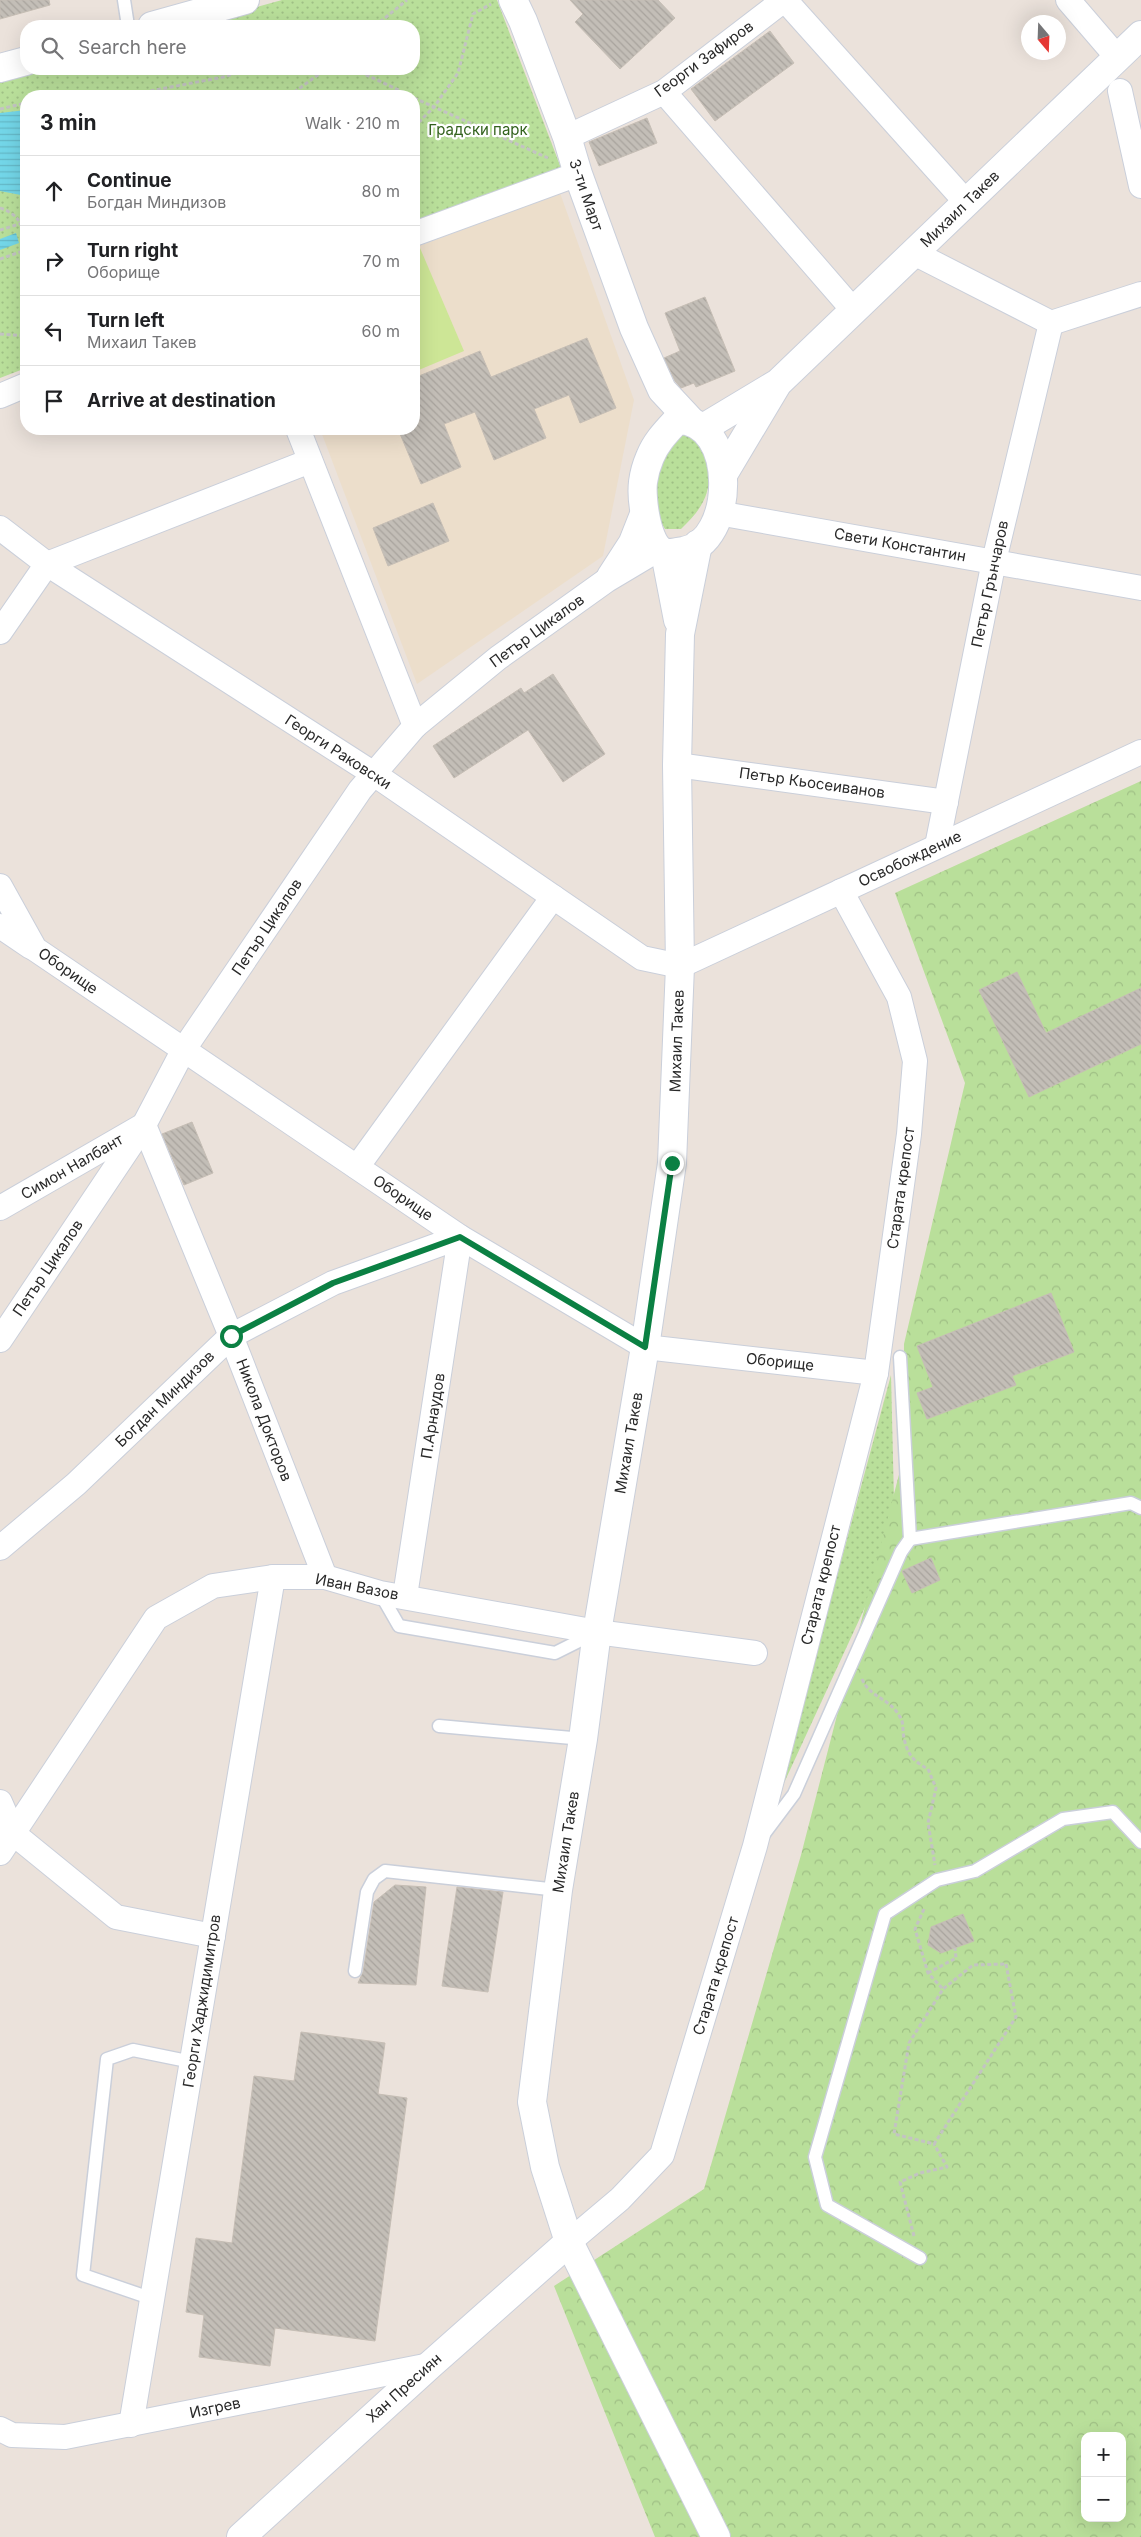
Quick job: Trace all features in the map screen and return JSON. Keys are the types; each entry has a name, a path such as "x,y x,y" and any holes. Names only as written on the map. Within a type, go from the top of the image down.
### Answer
{"main road":[{"path":"173,20 245,0"},
{"name":"3-ти Март","path":"513,0 523,21 567,137 578,174 634,328 662,390"},
{"name":"Михаил Такев","path":"724,473 778,383 966,202 1120,78 1141,35"},
{"path":"0,68 20,63"},
{"name":"Михаил Такев","path":"697,424 778,383"},
{"path":"662,390 697,424 717,448 724,473 718,513 712,532 688,550 662,551 649,533 644,509 643,483 650,457 660,438 677,420 697,424"},
{"path":"660,438 662,390"},
{"name":"Михаил Такев","path":"698,544 680,634 677,765 680,966 672,1163 645,1347 597,1632 558,1890 532,2102 545,2167 569,2242 716,2537"},
{"name":"Михаил Такев","path":"662,551 680,634"},
{"name":"Хан Пресиян","path":"241,2537 569,2242"}],"street":[{"name":"Георги Зафиров","path":"567,137 664,92 784,0"},
{"path":"784,0 966,202"},
{"path":"1068,0 1120,78 1141,186"},
{"path":"664,92 854,311"},
{"path":"420,232 578,174"},
{"path":"914,253 1051,323 1141,294"},
{"name":"Петър Грънчаров","path":"937,846 994,561 1051,323"},
{"path":"0,396 20,388"},
{"path":"300,435 415,726"},
{"path":"0,632 47,564 310,461"},
{"name":"Петър Цикалов","path":"607,580 631,542 644,509"},
{"name":"Свети Константин","path":"718,513 1141,588"},
{"name":"Георги Раковски","path":"0,528 47,564 374,774 642,958 680,966"},
{"name":"Петър Цикалов","path":"0,1340 144,1125 184,1049 360,790 415,726 498,658 607,580 662,551"},
{"name":"Освобождение","path":"680,966 1141,752"},
{"name":"Петър Кьосеиванов","path":"677,765 946,802"},
{"name":"Оборище","path":"0,886 35,949 460,1237 645,1347 876,1373"},
{"name":"Старата крепост","path":"569,2242 620,2199 662,2155 755,1846 876,1373 910,1134 915,1061 898,997 841,891"},
{"path":"357,1167 553,897"},
{"path":"0,926 35,949"},
{"name":"Симон Налбант","path":"0,1208 144,1125"},
{"name":"Никола Докторов","path":"144,1125 231,1336 325,1578"},
{"name":"Богдан Миндизов","path":"0,1548 76,1484 231,1336 333,1283 460,1237"},
{"name":"П.Арнаудов","path":"405,1596 460,1237"},
{"name":"Иван Вазов","path":"0,1853 156,1618 213,1586 273,1577 325,1578 380,1593 597,1632 754,1653"},
{"name":"Георги Хаджидимитров","path":"131,2425 273,1577"},
{"path":"0,1802 14,1834 116,1917 213,1936"},
{"name":"Изгрев","path":"0,2428 12,2435 65,2437 430,2365"}],"lane":[{"path":"124,0 127,20"},
{"path":"755,1846 794,1794 899,1557 910,1539 900,1357"},
{"path":"910,1539 1131,1503 1141,1508"},
{"path":"380,1593 399,1626 555,1652 597,1632"},
{"path":"439,1726 582,1739"},
{"path":"920,2258 827,2205 815,2157 885,1914 937,1880 976,1871 1063,1819 1113,1812 1141,1842"},
{"path":"355,1971 367,1892 374,1879 385,1871 558,1890"},
{"path":"152,2298 83,2275 107,2059 133,2050 192,2062"}],"path":[{"path":"383,20 407,0"},
{"path":"420,121 434,107 458,73 472,14 499,0"},
{"path":"154,90 227,75"},
{"path":"297,90 318,75"},
{"path":"366,75 398,90"},
{"path":"420,101 527,147 578,174"},
{"path":"0,109 20,104"},
{"path":"0,208 13,213 20,221"},
{"path":"0,230 20,222"},
{"path":"0,259 20,252"},
{"path":"0,334 20,336"},
{"path":"860,1671 863,1682 873,1694 891,1703 902,1719 905,1744 914,1761 928,1768 936,1788 928,1822 937,1880 915,1929 928,1973 943,1989"},
{"path":"928,1973 956,1958 955,1948"},
{"path":"920,2258 900,2182 947,2167 934,2144 894,2134 909,2043 943,1989 972,1965 1006,1964 1016,2017 934,2144"}],"shaded area":[{"path":"560,193 634,400 603,556 417,684 322,435 420,435 420,246"}],"green space":[{"name":"Градски парк","path":"282,0 497,0 561,168 420,221 420,90 20,90 20,370 0,378 0,80 20,74 420,75 420,20 210,20"},
{"path":"420,248 464,351 420,369"},
{"path":"685,428 704,434 709,475 708,486 701,506 681,529 665,529 660,520 655,499 654,488 657,466 665,447"},
{"path":"1141,781 1141,2537 655,2537 554,2286 704,2189 801,1855 903,1459 904,1344 965,1083 895,893"},
{"path":"891,1375 895,1542 778,1796"}],"water":[{"path":"20,111 20,195 0,191 0,113"},
{"path":"16,233 19,243 0,250 0,239"}],"building":[{"path":"0,0 49,0 50,5 0,19"},
{"path":"570,0 658,0 675,18 620,69 575,22 583,14"},
{"path":"770,31 794,63 715,121 691,89"},
{"path":"647,118 657,143 599,166 589,142"},
{"path":"705,297 735,371 696,387 694,383 681,388 675,381 664,358 680,351 665,313"},
{"path":"587,338 616,408 580,423 569,395 534,409 546,438 494,460 475,412 444,424 461,467 421,484 401,435 420,435 420,376 480,351 491,377"},
{"path":"433,503 449,541 388,566 373,528"},
{"path":"553,674 605,754 563,782 528,730 454,778 433,746 521,688 524,693"},
{"path":"1017,972 1046,1033 1141,988 1141,1044 1029,1097 979,990"},
{"path":"192,1122 213,1173 184,1185 162,1134"},
{"path":"1051,1293 1074,1352 1012,1376 1016,1385 927,1419 917,1393 933,1387 917,1346"},
{"path":"931,1558 940,1580 912,1593 902,1571"},
{"path":"395,1885 426,1887 416,1985 358,1983 363,1972 374,1902"},
{"path":"457,1887 503,1892 488,1992 442,1986"},
{"path":"963,1914 974,1941 941,1953 928,1945 931,1927"},
{"path":"301,2032 385,2043 378,2094 407,2098 375,2341 275,2328 270,2366 199,2357 204,2315 186,2312 196,2238 232,2243 254,2076 294,2081"}],"route":[{"path":"231,1336 333,1283 460,1237 645,1347 672,1163"}]}
